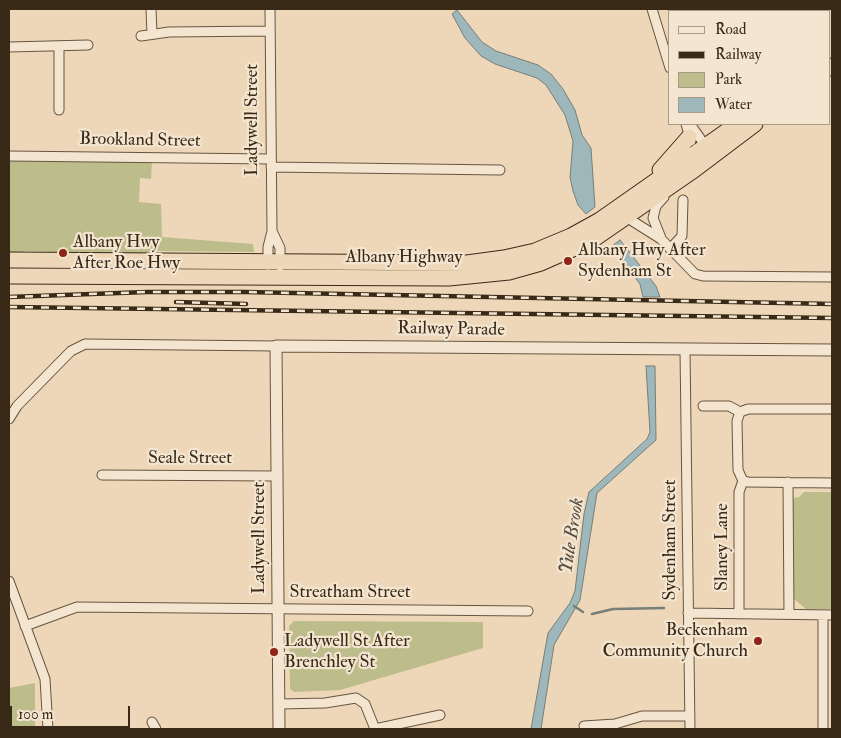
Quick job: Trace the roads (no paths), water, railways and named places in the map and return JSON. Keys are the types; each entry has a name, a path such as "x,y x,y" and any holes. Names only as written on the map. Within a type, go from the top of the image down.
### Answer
{"highway":[{"name":"Albany Highway","path":"702,158 736,125"},
{"name":"Albany Highway","path":"9,276 450,278 509,272 541,264 591,241 623,212 753,125"},
{"path":"623,212 630,194 657,173 688,128"},
{"name":"Albany Highway","path":"9,260 467,263 489,261 535,251 623,212"}],"street":[{"path":"151,9 152,34"},
{"name":"Ladywell Street","path":"270,9 272,231 268,247 274,261 274,276"},
{"path":"652,9 668,61"},
{"path":"141,36 152,34 270,31"},
{"path":"9,47 88,45"},
{"path":"59,46 59,110"},
{"path":"688,128 702,158"},
{"path":"688,128 702,158"},
{"name":"Brookland Street","path":"9,156 500,170"},
{"path":"661,239 653,218 656,206 702,158"},
{"path":"670,249 682,236 683,200"},
{"path":"623,212 661,239 695,274 703,276 832,277"},
{"name":"Railway Parade","path":"9,419 17,406 71,351 81,345 96,342 276,346 832,350"},
{"name":"Ladywell Street","path":"276,346 280,729"},
{"name":"Sydenham Street","path":"685,350 690,729"},
{"path":"703,406 729,406 740,412 748,409 832,409"},
{"path":"740,412 737,421 738,470 743,481 832,482"},
{"name":"Seale Street","path":"102,475 278,476"},
{"name":"Slaney Lane","path":"739,614 738,492 743,481"},
{"path":"788,482 789,614"},
{"path":"9,581 45,679 48,729"},
{"name":"Streatham Street","path":"25,626 78,608 528,611"},
{"path":"688,613 828,615 823,729"},
{"path":"280,704 324,703 356,698 365,704 375,729 440,715"},
{"path":"584,726 615,724 642,716 690,716"}],"water":[{"path":"457,10 482,42 496,51 538,65 551,74 563,89 575,110 582,135 591,148 595,207 586,214 578,205 570,177 573,141 565,115 546,85 537,78 495,64 481,56 465,38 452,14"},
{"path":"620,240 656,286 660,297 643,297 640,284 612,246"},
{"path":"646,366 655,366 656,440 597,493 580,600 554,645 541,729 531,729 548,633 570,603 575,591 584,514 589,492 647,439 650,432"}],"waterway":[{"path":"574,606 583,612"},
{"path":"592,614 613,609 664,608"}],"railway":[{"path":"9,297 147,292 245,292 832,304"},
{"path":"176,302 246,304"},
{"path":"9,307 832,318"}],"place":[{"name":"Albany Hwy After Roe Hwy","path":"63,253"},
{"name":"Albany Hwy After Sydenham St","path":"568,261"},
{"name":"Beckenham Community Church","path":"758,641"},
{"name":"Ladywell St After Brenchley St","path":"274,652"}],"water label":[{"name":"Yule Brook","path":"573,536"}]}
